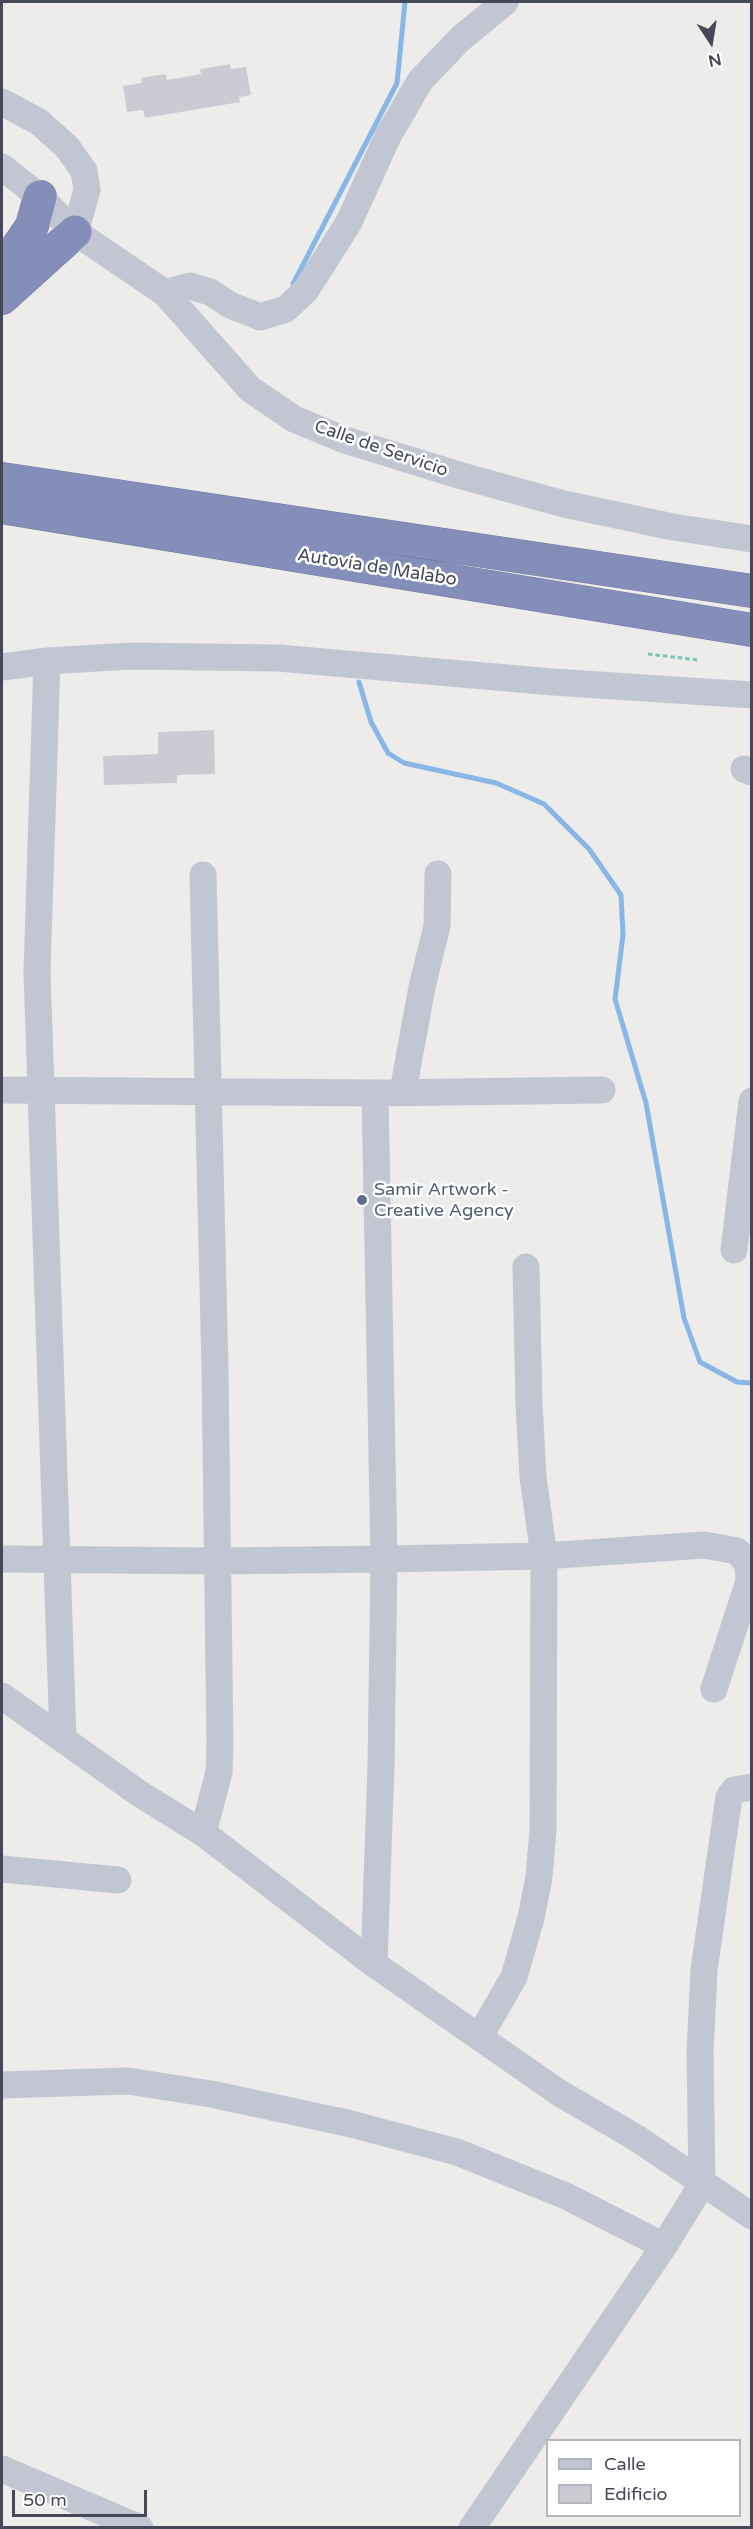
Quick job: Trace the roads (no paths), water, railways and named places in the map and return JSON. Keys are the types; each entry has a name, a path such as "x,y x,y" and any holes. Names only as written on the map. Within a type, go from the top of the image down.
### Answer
{"highway":[{"path":"2,270 32,226 40,197"},
{"path":"2,298 75,232"},
{"path":"2,452 46,500 2,532"},
{"name":"Autovía de Malabo","path":"2,479 46,500 181,538 479,583 752,630"},
{"name":"Autovía de Malabo","path":"2,507 46,500 752,591"}],"street":[{"path":"165,293 190,286 210,292 230,304 260,316 286,309 306,290 349,222 388,136 420,81 460,39 505,2"},
{"path":"2,102 39,122 67,147 84,171 87,190 75,232"},
{"name":"Calle de Servicio","path":"2,167 40,197 75,232 165,293 250,389 294,419 345,440 564,504 752,539"},
{"path":"2,667 47,661 131,656 278,658 553,682 752,695"},
{"path":"47,661 37,972 39,1090 63,1739"},
{"path":"403,1091 422,987 438,926 438,874"},
{"path":"203,875 220,1744 219,1772 203,1833"},
{"path":"2,1090 375,1093 602,1090"},
{"path":"374,1964 381,1766 384,1559 375,1093"},
{"path":"734,1250 752,1101"},
{"path":"480,2036 514,1977 531,1918 539,1877 543,1830 544,1556 533,1477 529,1415 526,1266"},
{"path":"2,1558 218,1561 384,1559 544,1556 704,1545 737,1551 748,1564 749,1581 714,1689"},
{"path":"2,1696 140,1794 203,1833 374,1964 558,2092 638,2139 752,2216"},
{"path":"472,2528 664,2246 702,2184 700,2053 704,1970 729,1797 734,1790 752,1787"},
{"path":"2,1869 118,1880"},
{"path":"2,2085 128,2080 211,2094 347,2123 457,2152 567,2196 664,2246"},
{"path":"2,2469 140,2528"}],"waterway":[{"path":"293,284 397,83 405,2"},
{"path":"359,682 371,722 388,753 404,763 496,783 544,804 589,849 621,895 623,935 615,999 646,1103 684,1318 700,1362 737,1382 752,1383"}],"place":[{"name":"Samir Artwork - Creative Agency","path":"362,1200"}]}
